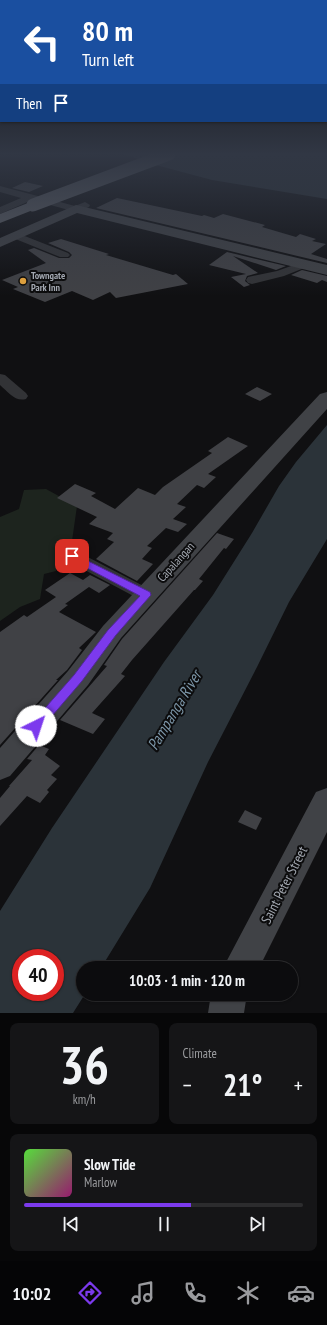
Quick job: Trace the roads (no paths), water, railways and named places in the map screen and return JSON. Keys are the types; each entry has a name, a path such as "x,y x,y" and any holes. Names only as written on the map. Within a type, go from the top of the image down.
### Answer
{"highway":[{"path":"0,219 32,201"}],"main road":[{"path":"0,243 81,207 327,270"},
{"name":"Capalangan","path":"0,768 78,678 112,632 327,398"},
{"name":"Saint Peter Street","path":"245,961 327,801"},
{"path":"226,1013 228,1001"}],"street":[{"path":"0,210 31,201"},
{"path":"34,201 81,207"},
{"path":"17,236 64,255"},
{"path":"252,280 280,274 304,264"},
{"path":"0,378 22,396"},
{"path":"72,556 146,595"}],"water":[{"name":"Pampanga River","path":"327,425 327,539 289,602 208,762 150,888 105,961 76,961 76,1001 81,1001 73,1013 0,1013 0,911 52,828 164,662 213,595 252,533 279,486 296,462"}],"place":[{"name":"Towngate Park Inn","path":"23,281"}]}
